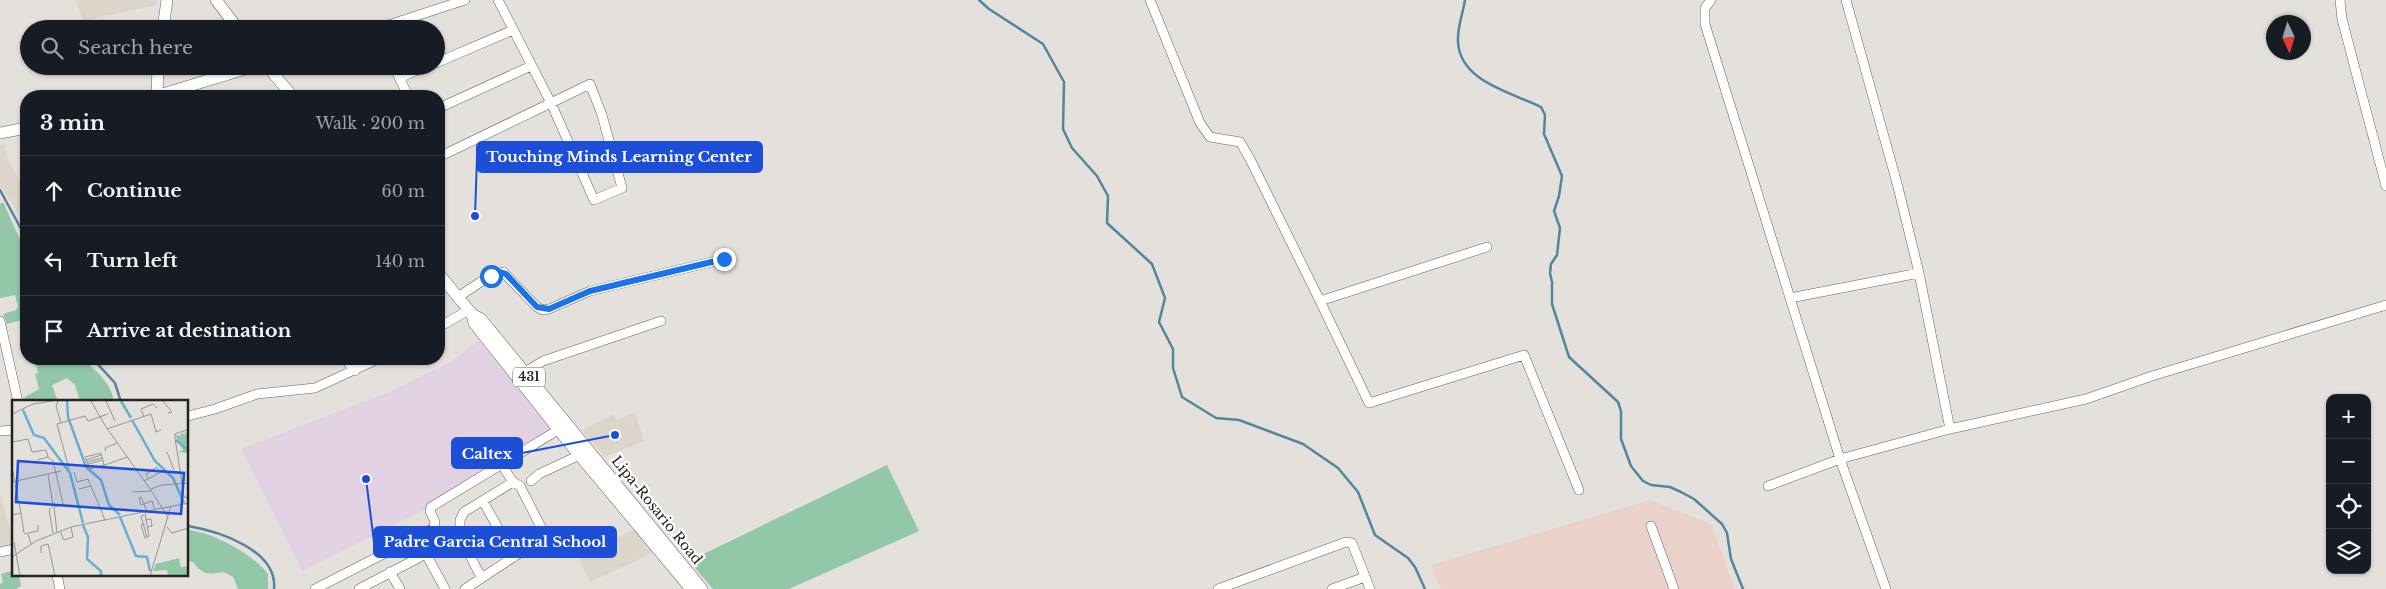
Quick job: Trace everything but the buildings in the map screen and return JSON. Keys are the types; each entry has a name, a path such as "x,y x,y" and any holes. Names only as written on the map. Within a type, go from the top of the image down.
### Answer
{"main road":[{"path":"164,20 167,0"},
{"path":"216,0 231,20"},
{"path":"156,90 157,75"},
{"path":"176,90 225,75"},
{"path":"274,75 287,90"},
{"path":"0,133 20,129"},
{"name":"Lipa-Rosario Road","path":"445,281 471,312 481,319 691,589"},
{"name":"Lipa-Rosario Road","path":"585,453 702,589"}],"street":[{"path":"403,20 464,0"},
{"path":"445,154 551,103 590,84 602,115 622,188 594,200 551,103 498,0"},
{"path":"1150,0 1200,123 1210,136 1240,142 1369,403 1524,356 1579,490"},
{"path":"1711,0 1705,8 1705,24 1840,459 1886,589"},
{"path":"1846,0 1898,187 1919,273 1950,429"},
{"path":"2340,0 2342,19 2386,186"},
{"path":"445,58 513,30"},
{"path":"445,105 531,66"},
{"path":"398,75 405,90"},
{"path":"399,78 406,75"},
{"path":"1320,301 1487,247"},
{"path":"458,297 491,276 503,272 537,307 549,309 590,291 724,259"},
{"path":"1790,298 1919,273"},
{"path":"1768,486 1840,459 1950,429 2086,399 2152,376 2386,305"},
{"path":"445,324 471,312"},
{"path":"0,321 3,350 17,400"},
{"path":"522,374 543,361 661,321"},
{"path":"350,365 354,371"},
{"path":"189,416 257,394 315,388 366,365"},
{"path":"315,589 434,528 435,522 430,511 431,507 564,427"},
{"path":"481,577 460,536 461,515 482,501 517,484 548,475 585,453"},
{"path":"465,589 542,539 544,533 517,484 505,470"},
{"path":"482,501 514,557"},
{"path":"1651,526 1674,589"},
{"path":"360,589 460,536"},
{"path":"1218,589 1346,542 1352,543 1370,589"},
{"path":"426,554 445,589"},
{"path":"390,572 400,589"},
{"path":"57,576 60,589"},
{"path":"1332,589 1365,577"}],"shaded area":[{"path":"76,0 157,0 156,5 83,20"},
{"path":"4,144 8,160 20,182 20,216 0,185 0,145"},
{"path":"479,341 555,430 426,509 302,571 241,449 392,391 450,362"},
{"path":"635,412 644,441 605,457 582,430 614,414 616,420"},
{"path":"0,493 12,536 12,549 0,551"},
{"path":"1650,500 1711,524 1735,589 1441,589 1431,565"},
{"path":"635,529 655,552 590,582 578,556"}],"green space":[{"path":"3,202 20,240 20,321 7,324 3,314 16,310 18,306 15,295 0,298 0,204"},
{"path":"36,365 89,365 110,388 114,400 80,400 75,385 67,378 52,385 57,399 60,400 24,400 25,397 39,389 35,374 38,373"},
{"path":"887,465 919,531 789,589 713,589 689,561"},
{"path":"189,530 209,535 231,545 253,559 268,574 268,589 238,589 233,577 224,572 203,572 193,562 189,561"},
{"path":"12,571 12,576 19,576 21,586 16,589 0,589 0,584 3,582 1,574"}],"waterway":[{"path":"979,0 989,9 1043,44 1064,82 1063,129 1072,148 1097,176 1108,196 1107,223 1152,264 1165,298 1159,322 1173,349 1173,368 1182,397 1216,418 1239,420 1303,444 1338,468 1358,492 1375,535 1408,558 1415,567 1425,589"},
{"path":"1465,0 1459,26 1458,42 1461,56 1468,67 1490,84 1541,107 1545,115 1544,134 1562,176 1559,196 1554,211 1560,228 1557,255 1551,264 1550,273 1552,304 1569,357 1618,402 1621,411 1621,439 1631,466 1643,481 1651,485 1670,487 1694,499 1722,524 1727,533 1731,559 1743,589"},
{"path":"0,190 20,227"},
{"path":"98,365 115,383 120,400"},
{"path":"189,526 215,532 244,545 256,553 266,563 273,575 274,589"}],"place":[{"name":"Touching Minds Learning Center","path":"475,216"},
{"name":"Caltex","path":"615,435"},
{"name":"Padre Garcia Central School","path":"366,479"}],"route":[{"path":"491,276 503,272 537,307 543,310 590,291 724,259"}]}
